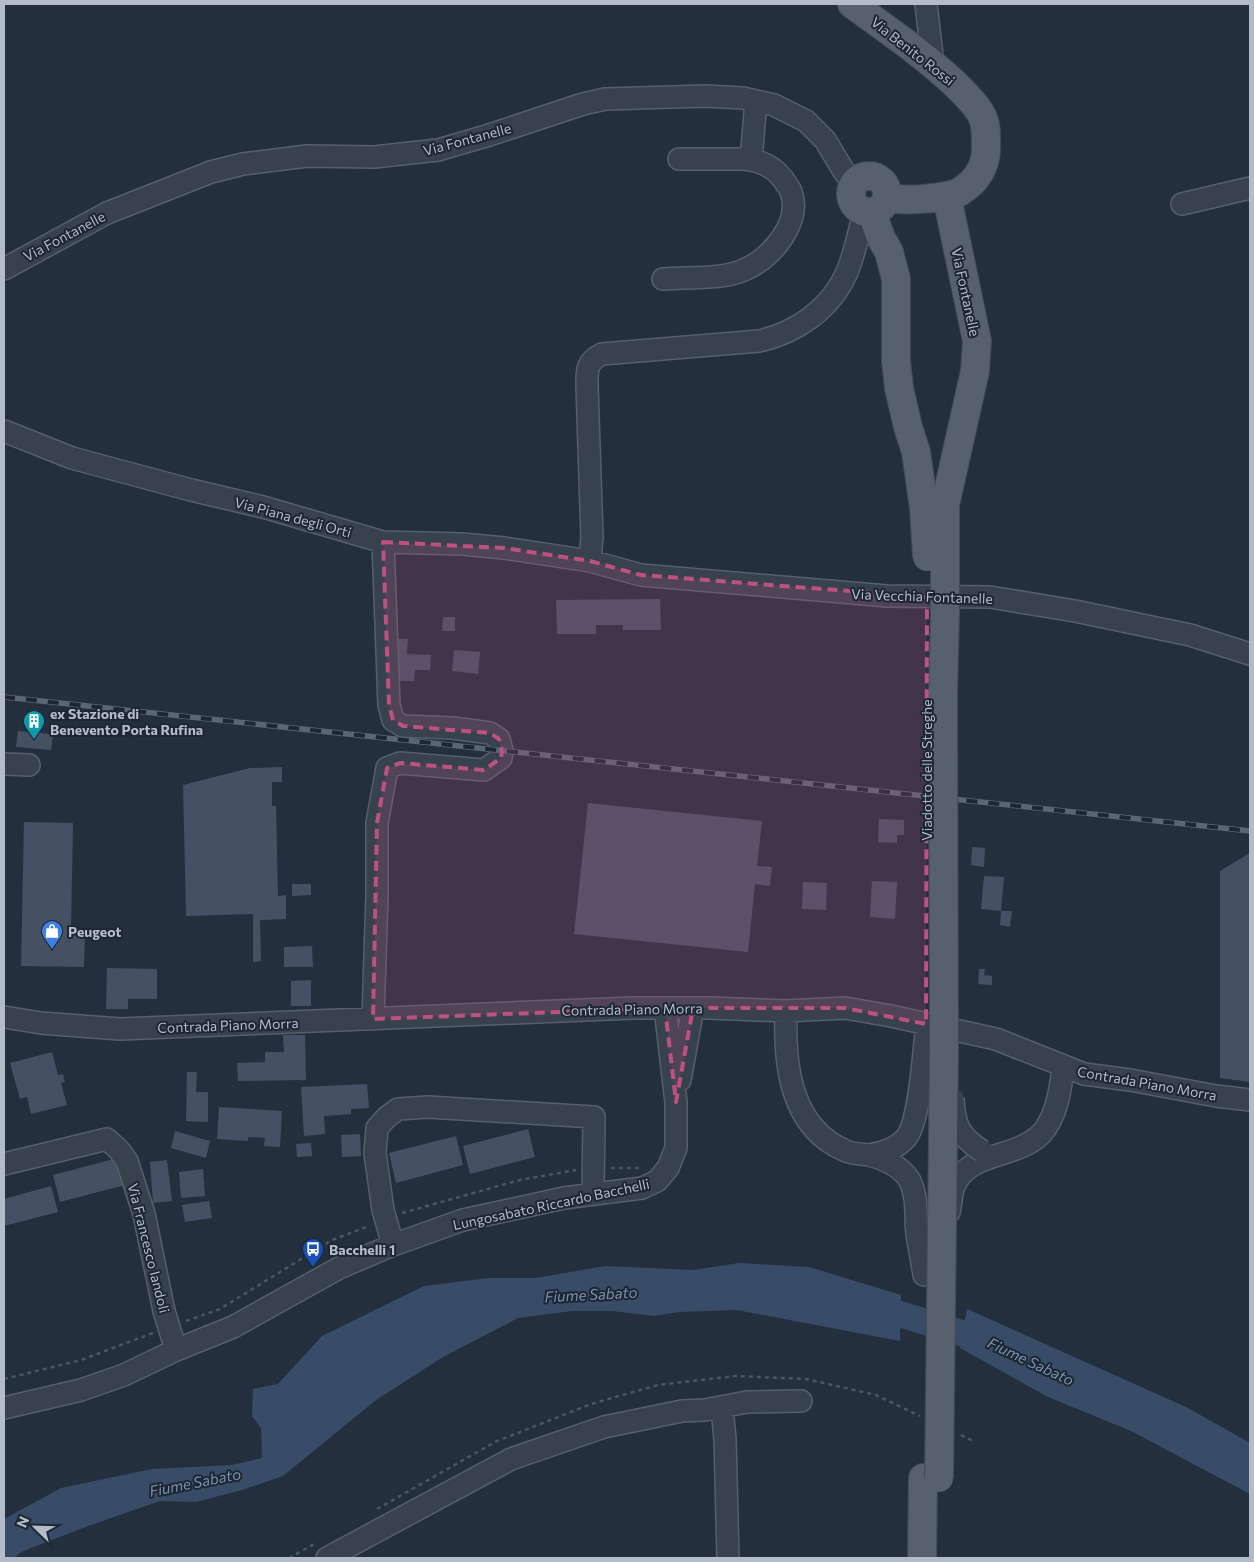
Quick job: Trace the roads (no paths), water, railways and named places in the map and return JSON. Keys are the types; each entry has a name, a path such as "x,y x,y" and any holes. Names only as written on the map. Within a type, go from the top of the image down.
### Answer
{"main road":[{"name":"Via Benito Rossi","path":"852,4 933,64 964,92 982,115 986,132 986,160 975,181 960,193 936,199 894,200 874,207"},
{"name":"Via Fontanelle","path":"858,179 870,176 881,180 887,191 874,207 881,238 889,252 896,279 896,361 898,379 908,427 934,506"},
{"name":"Via Fontanelle","path":"934,506 975,371 977,341 947,197"},
{"path":"922,1558 931,1478 933,1281 944,1005 943,693 945,614 934,506"},
{"name":"Viadotto delle Streghe","path":"933,1281 926,1033 926,532 934,506"},
{"path":"931,1478 939,1558"}],"street":[{"path":"926,4 933,64"},
{"name":"Via Fontanelle","path":"4,269 107,213 211,172 243,164 307,156 374,157 438,150 583,104 605,99 705,96 743,98 774,105 806,121 825,140 845,173 858,179"},
{"path":"751,160 756,101"},
{"path":"663,279 730,275 746,269 763,259 776,246 785,233 794,208 791,191 778,174 766,165 751,160 679,159"},
{"path":"1182,204 1250,188"},
{"path":"590,561 592,537 587,386 588,369 592,359 602,354 627,351 758,342 777,337 798,327 834,296 847,272 874,207"},
{"name":"Via Piana degli Orti","path":"4,431 72,458 263,507 384,542 462,544 504,548 590,561"},
{"path":"373,1019 377,824 387,768 400,763 484,770 501,758 502,751 499,739 490,733 453,728 403,726 393,720 389,705 384,542"},
{"name":"Via Vecchia Fontanelle","path":"590,561 641,575 886,596 990,597 1075,611 1190,635 1250,654"},
{"path":"4,764 29,765"},
{"path":"944,1005 952,1054 954,1117 958,1129 968,1142 988,1156"},
{"name":"Contrada Piano Morra","path":"4,1016 41,1023 120,1029 665,1008 786,1011 845,1008 996,1039 1084,1074 1250,1100"},
{"name":"Lungosabato Riccardo Bacchelli","path":"4,1408 81,1390 124,1375 176,1350 233,1327 339,1268 393,1245 463,1220 564,1198 642,1188 657,1181 668,1168 676,1148 676,1102 665,1008"},
{"path":"676,1102 693,1008"},
{"path":"786,1011 785,1037 790,1078 808,1122 826,1139 848,1152 878,1156 895,1166 910,1180 915,1197 917,1233 933,1281"},
{"path":"878,1156 899,1146 908,1136 914,1118 926,1033"},
{"path":"933,1281 948,1220 953,1189 959,1178 969,1167 988,1156 1022,1148 1042,1133 1054,1112 1063,1066"},
{"path":"393,1245 384,1210 376,1153 377,1128 398,1109 428,1107 594,1117 593,1194"},
{"name":"Via Francesco Iandoli","path":"4,1164 107,1139 119,1150 127,1161 144,1214 164,1311 176,1350"},
{"path":"327,1558 511,1459 604,1427 682,1411 722,1408 747,1402 801,1401"},
{"path":"722,1408 725,1438 728,1558"}],"water":[{"path":"739,1263 809,1267 901,1295 900,1341 737,1310 679,1312 654,1316 612,1311 572,1311 518,1318 443,1357 376,1400 283,1476 242,1490 196,1502 160,1501 21,1552 14,1558 4,1558 4,1519 61,1488 152,1469 232,1465 262,1458 261,1428 252,1416 253,1389 278,1384 322,1336 424,1286 489,1278 536,1278 605,1266 693,1270"},
{"path":"967,1309 1186,1407 1250,1443 1250,1494 1131,1431 1048,1397 960,1348"}],"waterway":[{"name":"Fiume Sabato","path":"866,1306 877,1307 997,1344"}],"railway":[{"path":"4,697 1250,831"}],"place":[{"name":"ex Stazione di Benevento Porta Rufina","path":"34,740"},
{"name":"Peugeot","path":"52,950"},
{"name":"Bacchelli 1","path":"313,1268"}]}
